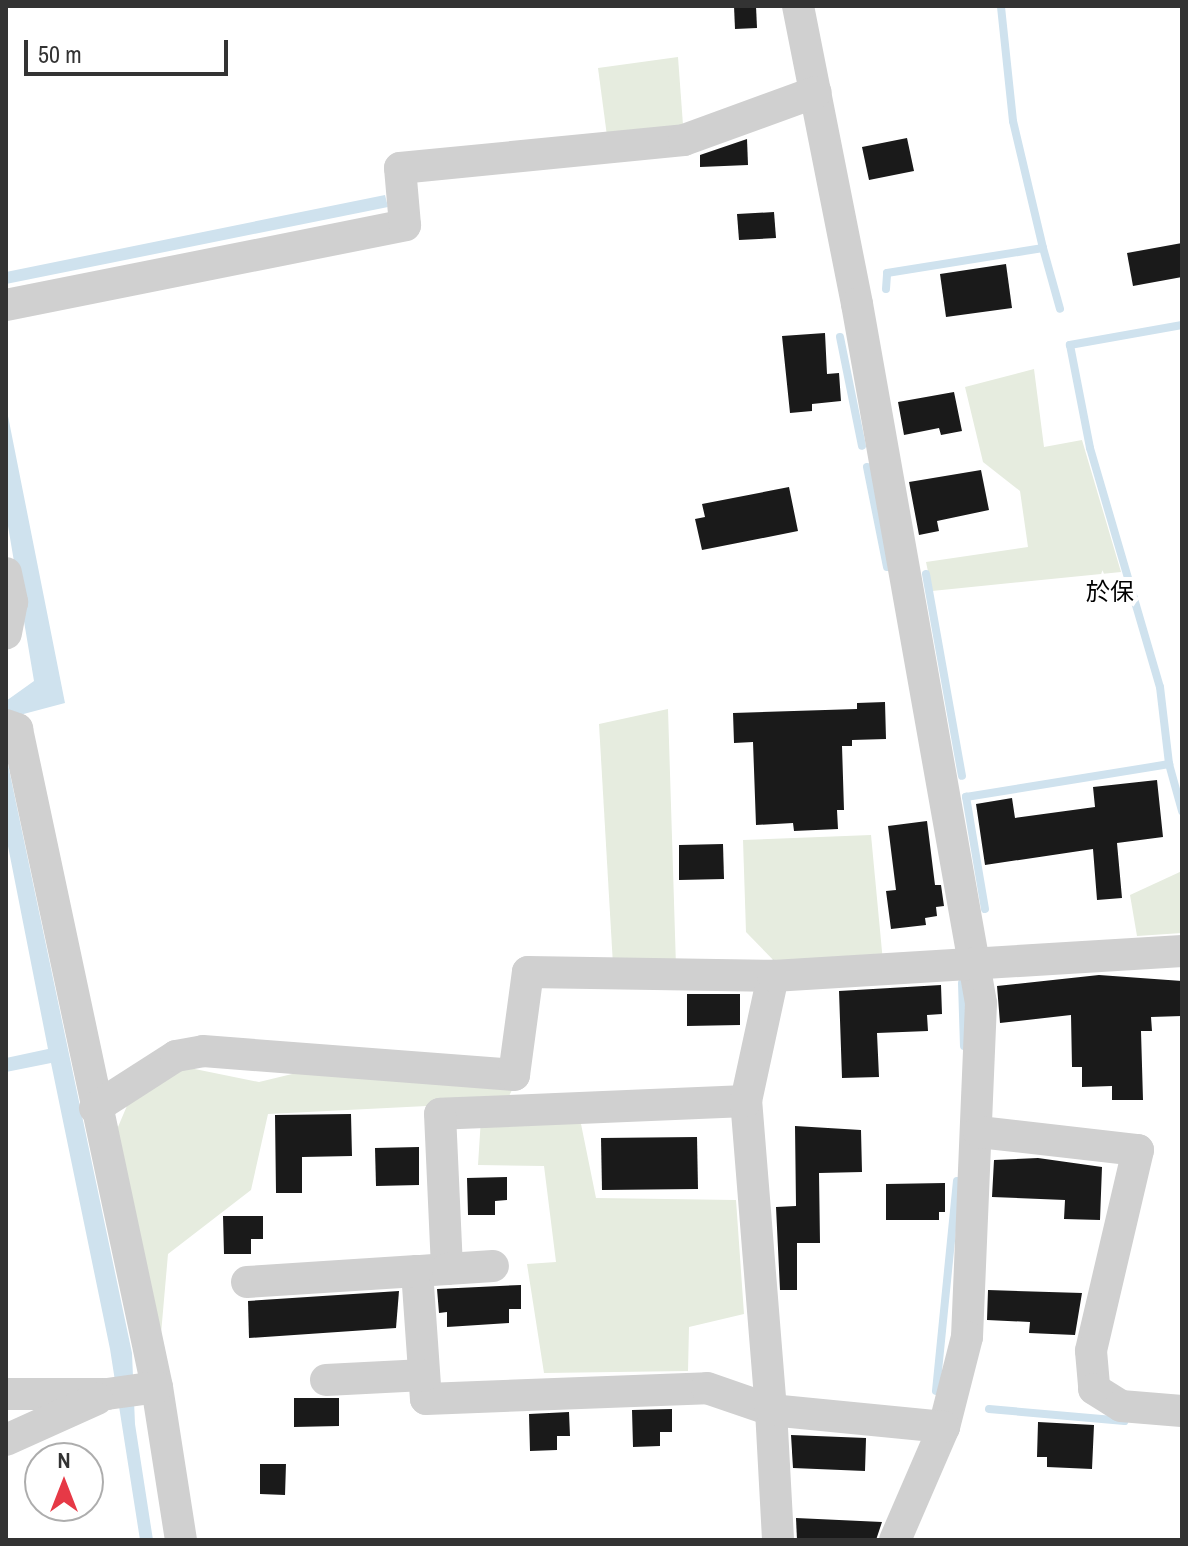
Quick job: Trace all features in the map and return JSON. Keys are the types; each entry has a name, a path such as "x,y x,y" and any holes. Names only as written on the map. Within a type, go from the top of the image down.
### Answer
{"street":[{"path":"798,6 977,966 979,1132 967,1337 944,1427 895,1540"},
{"path":"6,305 405,225 400,168 684,140 816,92"},
{"path":"6,573 12,602 6,633"},
{"path":"12,727 157,1387 181,1540"},
{"path":"95,1108 176,1056 203,1051 514,1075 528,972 773,976 977,966 1182,951"},
{"path":"773,976 746,1101 771,1410 778,1540"},
{"path":"746,1101 440,1114 424,1375 426,1399 707,1388 771,1410 944,1427"},
{"path":"979,1132 1138,1150 1091,1351 1094,1389 1121,1406 1182,1411"},
{"path":"247,1282 493,1266"},
{"path":"326,1380 424,1375"},
{"path":"6,1394 107,1394 157,1387"},
{"path":"6,1440 107,1394"}],"shaded area":[{"path":"678,57 683,125 607,136 598,68"},
{"path":"1034,369 1044,447 1082,440 1121,572 932,591 926,562 1028,547 1020,491 983,462 965,387"},
{"path":"668,709 676,966 613,965 599,724"},
{"path":"871,835 883,962 779,966 746,932 743,840"},
{"path":"1182,871 1182,933 1137,936 1130,895"},
{"path":"180,1066 259,1082 321,1067 514,1086 506,1102 268,1114 251,1190 168,1254 161,1334 115,1134 132,1094"},
{"path":"481,1118 580,1119 596,1198 736,1200 744,1314 689,1327 688,1371 544,1373 527,1264 556,1262 544,1166 478,1165"}],"water":[{"path":"385,195 388,207 6,284 6,272"},
{"path":"6,406 65,703 16,716 6,734 6,701 34,681 6,514"},
{"path":"6,755 132,1353 135,1424 153,1540 140,1540 110,1349 51,1063 6,1072 6,1058 48,1049 6,836"}],"building":[{"path":"734,6 756,6 757,28 735,29"},
{"path":"907,138 914,171 869,180 862,147"},
{"path":"747,139 748,165 700,167 700,155"},
{"path":"774,212 776,238 739,240 737,214"},
{"path":"1182,243 1182,277 1133,286 1127,253"},
{"path":"1006,264 1012,308 946,317 940,274"},
{"path":"825,333 827,374 839,373 841,401 812,404 812,411 790,413 782,336"},
{"path":"954,392 962,431 941,435 939,428 904,435 898,402"},
{"path":"981,470 989,510 937,521 939,531 919,535 909,482"},
{"path":"789,487 798,531 702,550 695,519 705,517 702,504"},
{"path":"885,702 886,739 852,740 852,746 842,746 844,810 837,810 838,829 794,831 793,823 756,825 753,742 734,743 733,713 857,709 857,703"},
{"path":"1157,780 1163,837 1117,843 1122,898 1097,900 1093,849 985,865 976,804 1012,798 1015,818 1095,807 1093,787"},
{"path":"927,821 935,885 941,885 944,906 936,907 937,916 925,918 926,925 891,929 886,891 896,890 888,826"},
{"path":"723,844 724,879 679,880 679,845"},
{"path":"1099,975 1182,981 1182,1016 1151,1017 1152,1031 1141,1031 1143,1100 1112,1100 1112,1086 1082,1087 1082,1067 1072,1067 1071,1015 1000,1023 997,986"},
{"path":"941,985 942,1014 927,1015 928,1031 877,1033 879,1077 842,1078 839,991"},
{"path":"687,994 740,994 740,1025 687,1026"},
{"path":"351,1114 352,1156 302,1157 302,1193 276,1193 275,1115"},
{"path":"795,1126 861,1130 862,1172 819,1173 820,1243 797,1243 797,1290 780,1290 776,1207 796,1206"},
{"path":"697,1137 698,1189 602,1190 601,1138"},
{"path":"419,1147 419,1185 376,1186 375,1148"},
{"path":"1038,1158 1102,1167 1100,1220 1064,1219 1065,1200 992,1197 994,1160"},
{"path":"507,1177 507,1200 495,1201 495,1215 468,1215 467,1178"},
{"path":"945,1183 945,1212 939,1212 939,1220 886,1220 886,1184"},
{"path":"223,1216 263,1216 263,1239 251,1239 251,1254 224,1254"},
{"path":"521,1285 521,1309 509,1309 509,1323 447,1327 447,1312 439,1313 437,1289"},
{"path":"988,1290 1082,1293 1075,1335 1029,1333 1030,1322 987,1320"},
{"path":"399,1291 396,1328 249,1338 248,1301"},
{"path":"294,1398 339,1398 339,1426 294,1427"},
{"path":"672,1409 672,1432 660,1432 660,1446 633,1447 632,1410"},
{"path":"569,1412 570,1436 557,1436 557,1450 530,1451 529,1414"},
{"path":"1038,1422 1094,1425 1092,1469 1047,1467 1047,1457 1037,1457"},
{"path":"791,1435 866,1438 865,1471 793,1468"},
{"path":"260,1464 286,1464 285,1495 260,1494"},
{"path":"796,1518 882,1522 876,1540 797,1540"}],"waterway":[{"path":"886,289 887,273 1043,248 1013,121 1001,6"},
{"path":"1043,248 1060,309"},
{"path":"1182,325 1070,345 1090,448 1160,687 1169,764 1182,811"},
{"path":"840,337 862,446"},
{"path":"867,467 887,567"},
{"path":"926,574 962,776"},
{"path":"985,909 966,797 1169,764"},
{"path":"962,983 964,1046"},
{"path":"936,1391 957,1181"},
{"path":"989,1409 1124,1421"}],"district":[{"name":"於保","path":"1110,592"}]}
